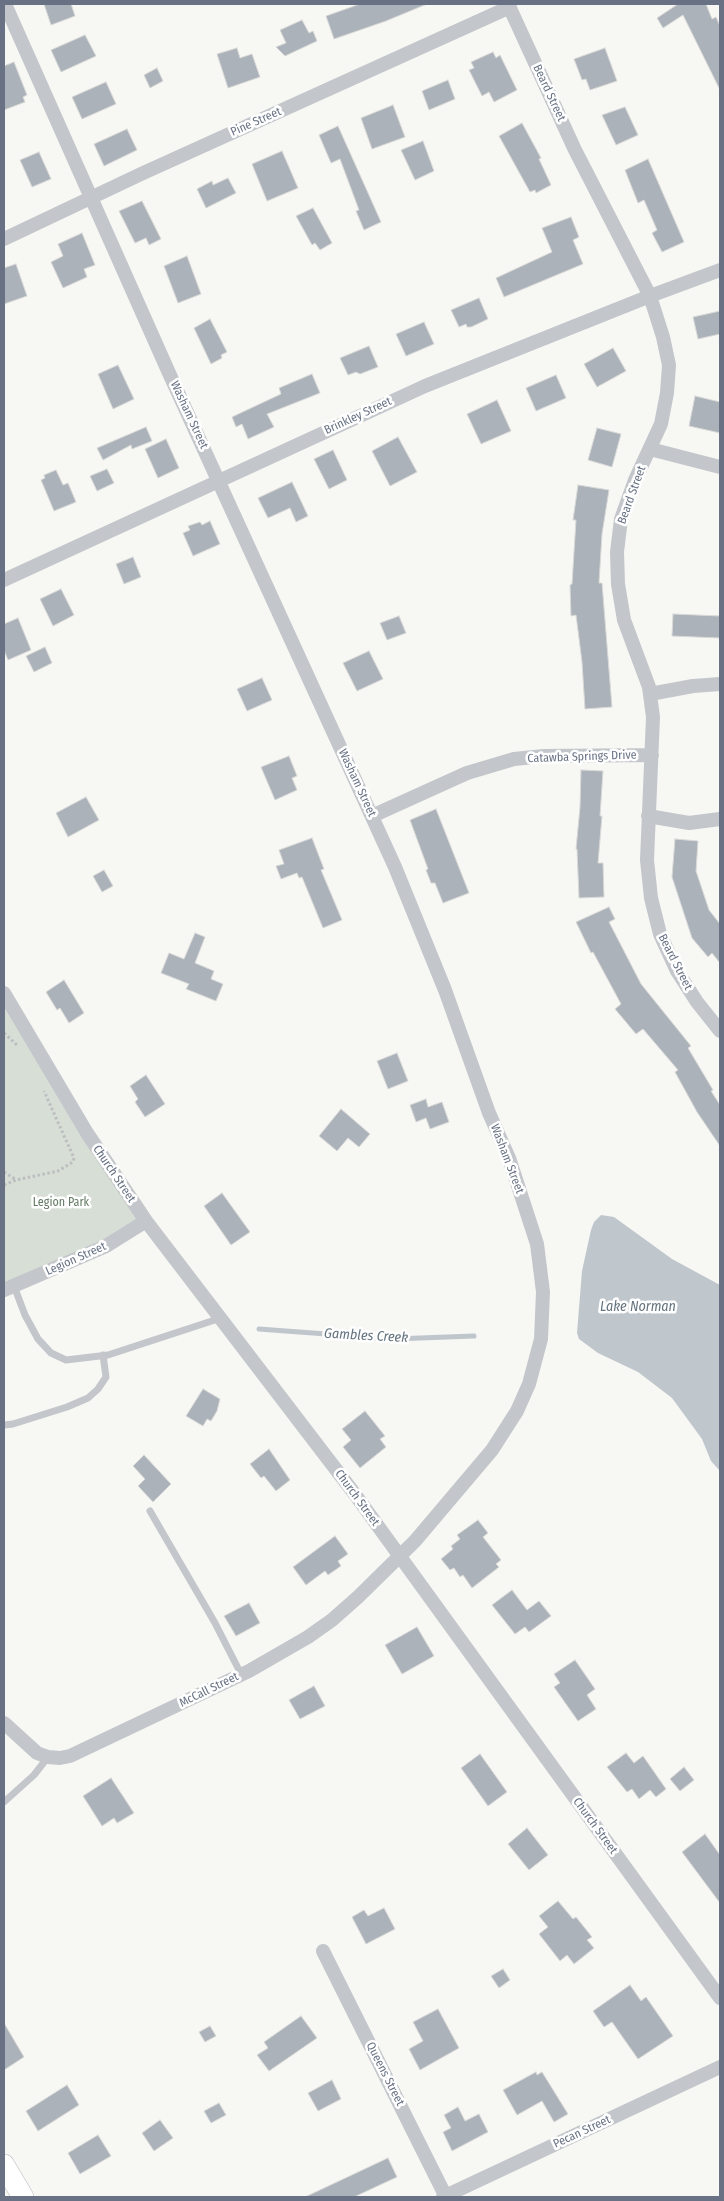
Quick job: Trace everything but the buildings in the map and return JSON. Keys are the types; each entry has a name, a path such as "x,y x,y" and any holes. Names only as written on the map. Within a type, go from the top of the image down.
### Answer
{"main road":[{"path":"4,2165 23,2197"}],"street":[{"name":"Washam Street","path":"5,4 91,198 372,816 445,990 489,1113 509,1158 537,1244 543,1292 541,1339 537,1359 517,1411 492,1450 470,1478 399,1557"},
{"name":"Pine Street","path":"4,239 509,6"},
{"name":"Beard Street","path":"509,6 575,150 650,296 663,337 669,366 667,393 661,424 621,519 617,552 618,584 624,620 649,687 653,717 647,860 650,898 660,934 677,971 697,1002 720,1031"},
{"name":"Brinkley Street","path":"4,580 425,386 720,270"},
{"path":"650,449 720,467"},
{"path":"650,694 693,686 720,684"},
{"name":"Catawba Springs Drive","path":"372,816 467,773 514,759 544,756 652,755"},
{"path":"648,816 689,823 720,819"},
{"name":"Church Street","path":"4,993 92,1140 146,1221 354,1493 720,1998"},
{"name":"Legion Street","path":"9,1288 106,1246 146,1221"},
{"name":"McCall Street","path":"48,1757 60,1758 70,1756 241,1674 308,1637 332,1620 399,1557"},
{"path":"4,1722 38,1753 48,1757"},
{"name":"Queens Street","path":"323,1952 445,2197"},
{"name":"Pecan Street","path":"445,2197 720,2067"}],"lane":[{"path":"9,1288 38,1339 51,1353 66,1360 103,1355 222,1318"},
{"path":"4,1425 13,1424 67,1407 88,1398 98,1389 106,1377 103,1355"},
{"path":"150,1511 215,1623 241,1674"},
{"path":"4,1802 34,1775 48,1757"}],"path":[{"path":"4,1033 20,1049"},
{"path":"4,1185 16,1180 58,1171 70,1165 74,1158 40,1082"},
{"path":"4,1172 16,1180"}],"green space":[{"name":"Legion Park","path":"4,996 145,1221 4,1290"}],"water":[{"name":"Lake Norman","path":"601,1215 614,1217 672,1259 720,1285 720,1471 711,1461 702,1439 672,1398 638,1372 598,1353 579,1339 577,1333 582,1271 591,1230 594,1222"}],"waterway":[{"name":"Gambles Creek","path":"259,1329 393,1339 474,1336"}]}
